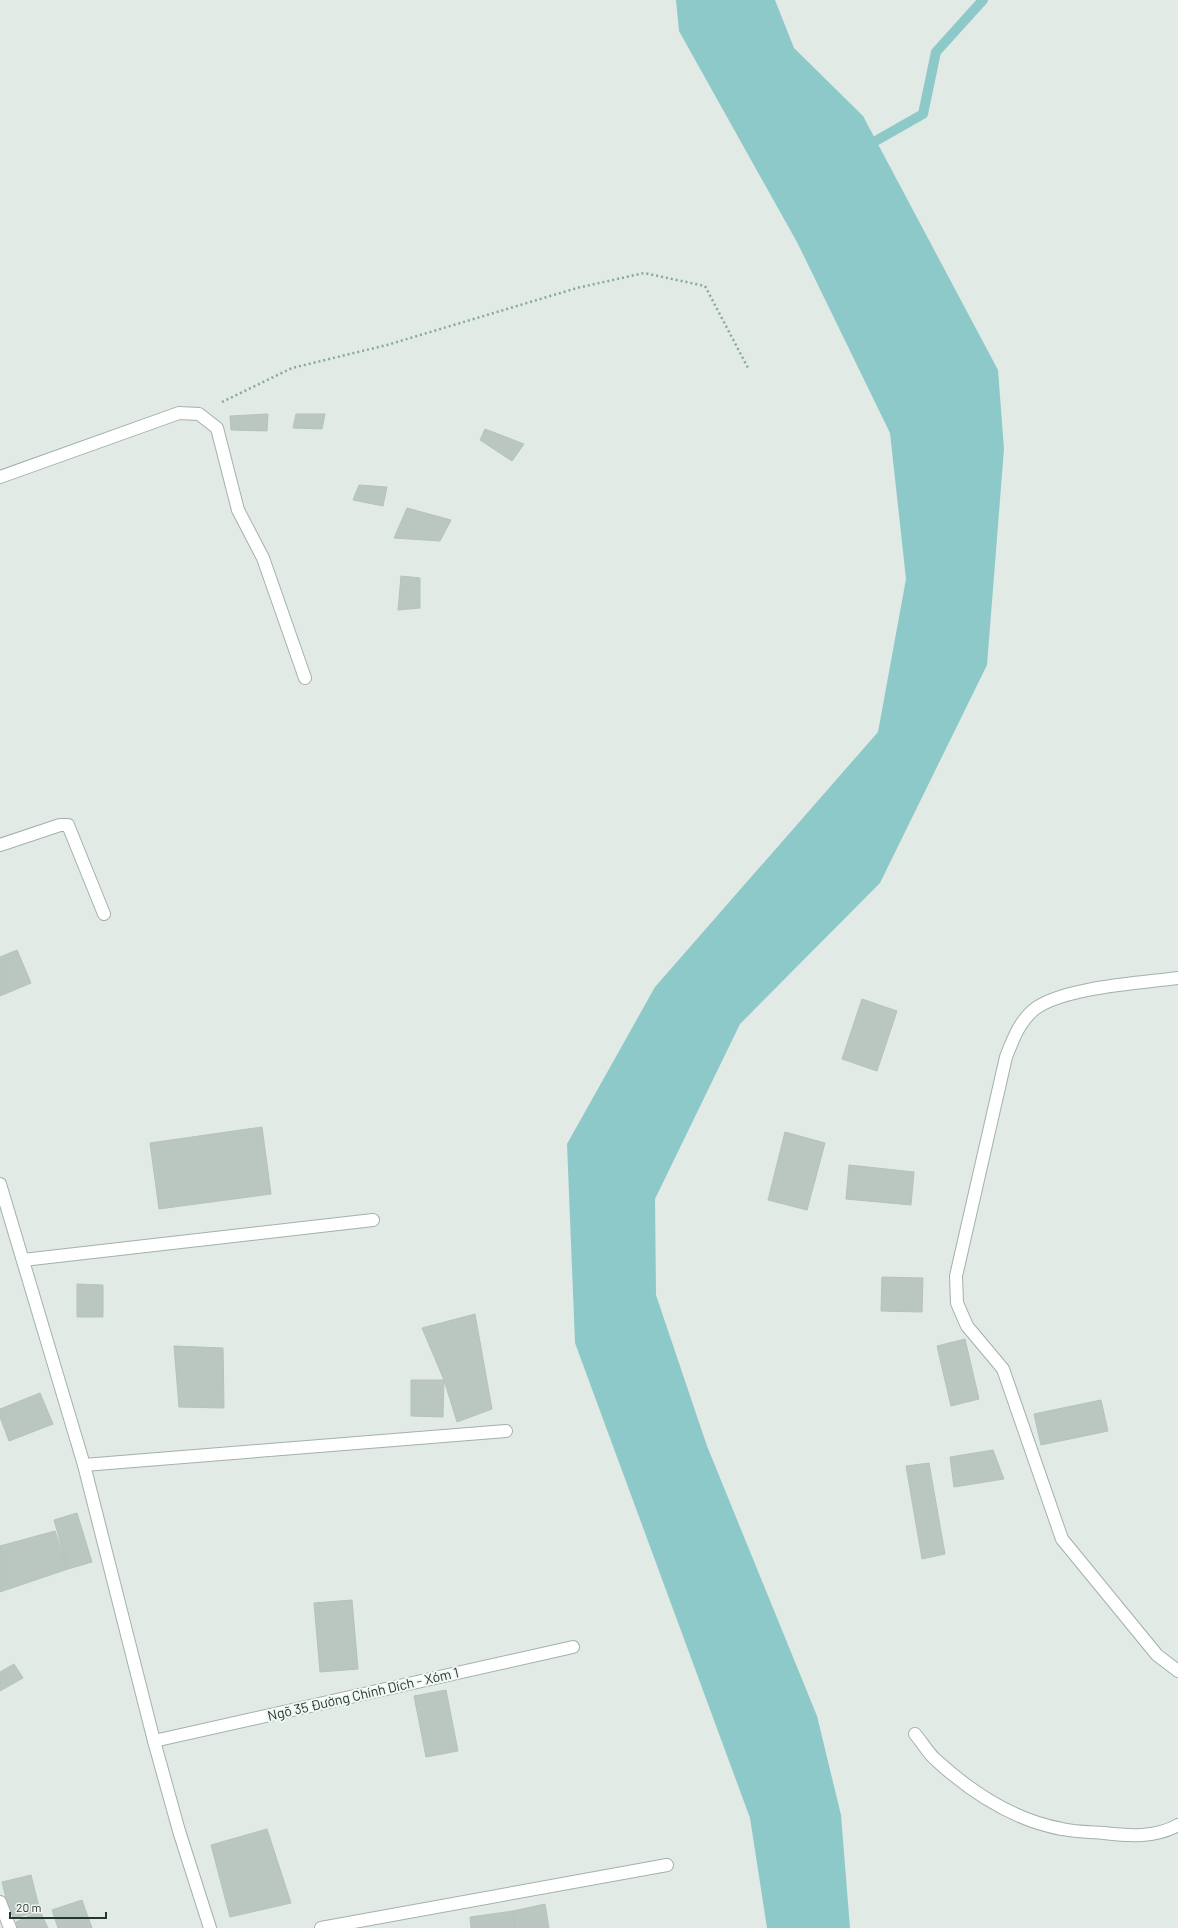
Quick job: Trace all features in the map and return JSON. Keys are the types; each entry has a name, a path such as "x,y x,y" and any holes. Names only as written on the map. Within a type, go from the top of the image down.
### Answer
{"street":[{"path":"0,477 179,413 198,414 217,428 238,510 263,558 305,678"},
{"path":"0,845 60,824 68,825 104,914"},
{"path":"1178,978 1068,994 1036,1009 1016,1030 1006,1057 956,1276 957,1303 967,1326 1003,1369 1062,1539 1157,1655 1178,1672"},
{"path":"0,1187 84,1465 154,1741 179,1831 210,1928"},
{"path":"23,1260 373,1220"},
{"path":"84,1465 506,1431"},
{"name":"Ngõ 35 Đường Chính Dích - Xóm 1","path":"154,1741 573,1647"},
{"path":"916,1734 935,1759 982,1797 1004,1810 1029,1821 1062,1829 1133,1836 1151,1834 1178,1825"},
{"path":"321,1928 667,1865"},
{"path":"0,1902 10,1928"}],"path":[{"path":"198,414 292,368 387,345 577,288 644,273 706,286 748,368"}],"water":[{"path":"676,0 775,0 794,48 863,116 998,370 1004,449 987,665 880,883 740,1024 655,1199 656,1295 707,1446 817,1716 841,1815 850,1928 767,1928 750,1818 575,1343 567,1144 655,987 878,732 906,579 890,433 798,244 679,31"}],"building":[{"path":"268,414 267,431 231,430 230,416"},
{"path":"296,414 325,414 322,429 293,428"},
{"path":"485,429 524,444 512,461 480,440"},
{"path":"359,485 387,487 383,506 353,500"},
{"path":"407,508 451,520 440,541 394,538"},
{"path":"401,576 420,578 420,608 398,610"},
{"path":"17,950 31,983 0,996 0,957"},
{"path":"862,999 897,1011 877,1071 842,1059"},
{"path":"262,1127 271,1194 159,1209 150,1143"},
{"path":"785,1132 825,1143 807,1210 768,1200"},
{"path":"849,1165 914,1172 911,1205 846,1199"},
{"path":"882,1277 923,1278 922,1312 881,1311"},
{"path":"77,1284 103,1285 103,1317 77,1317"},
{"path":"475,1314 492,1409 457,1422 444,1380 422,1328"},
{"path":"965,1339 979,1399 951,1406 937,1346"},
{"path":"174,1346 223,1348 224,1408 179,1407"},
{"path":"411,1380 444,1380 443,1417 411,1416"},
{"path":"40,1393 53,1424 9,1441 0,1417 0,1409"},
{"path":"1101,1400 1108,1431 1041,1445 1034,1414"},
{"path":"993,1450 1004,1479 954,1487 950,1457"},
{"path":"929,1463 945,1554 922,1559 906,1466"},
{"path":"77,1513 92,1562 68,1569 54,1520"},
{"path":"55,1531 68,1569 0,1592 0,1546"},
{"path":"352,1600 358,1669 320,1672 314,1603"},
{"path":"14,1664 23,1678 0,1691 0,1672"},
{"path":"446,1690 458,1751 426,1757 414,1696"},
{"path":"267,1829 291,1903 230,1917 211,1845"},
{"path":"31,1875 40,1911 11,1919 2,1882"},
{"path":"82,1900 92,1928 58,1928 52,1910"},
{"path":"545,1904 549,1928 515,1928 513,1911"},
{"path":"40,1911 48,1928 18,1928 16,1922"},
{"path":"513,1911 515,1928 471,1928 470,1917"}],"waterway":[{"path":"865,147 923,114 936,52 983,0"}]}
